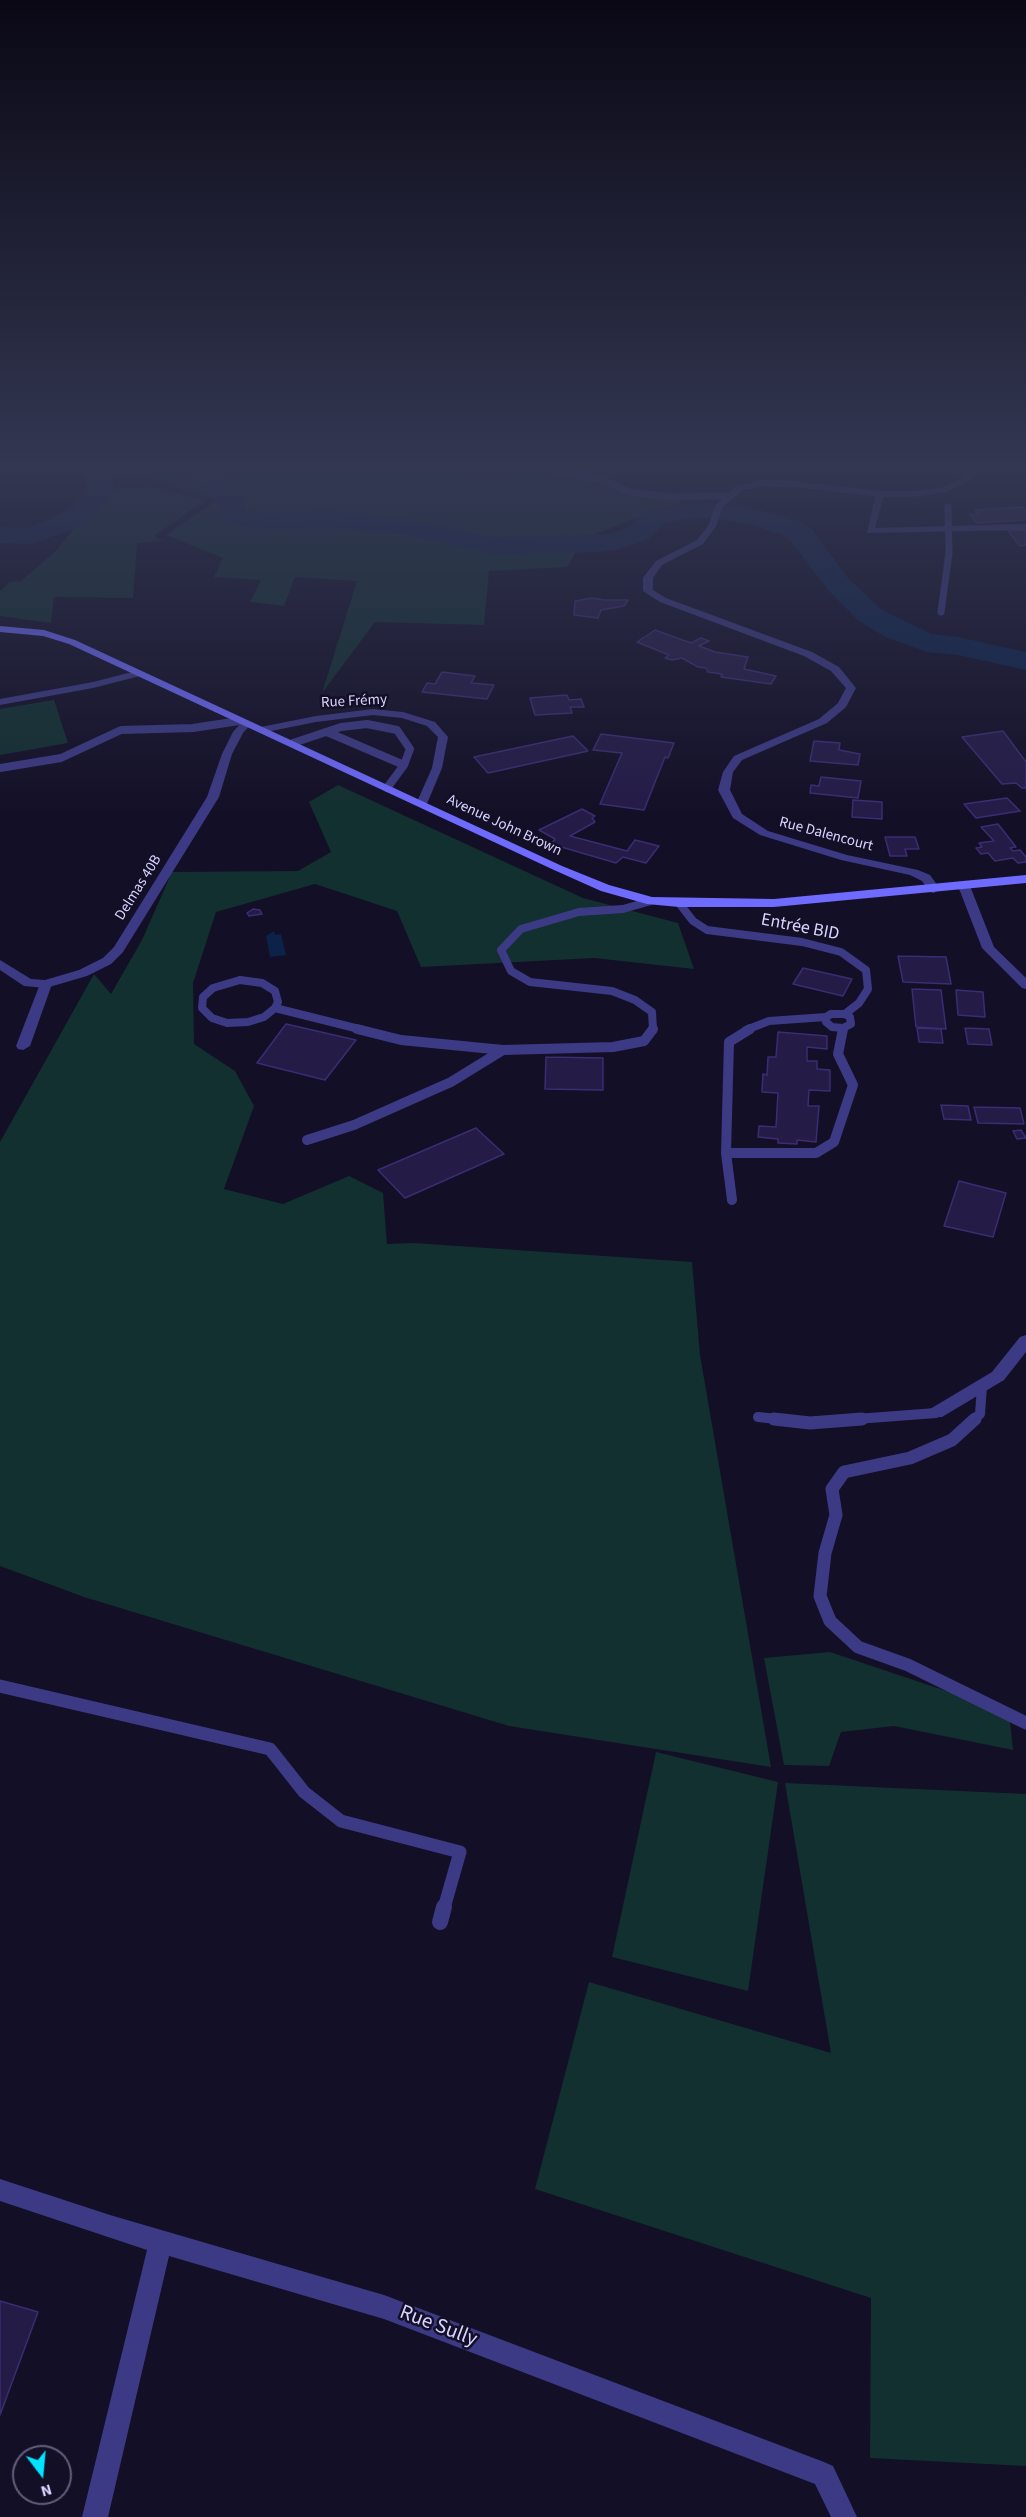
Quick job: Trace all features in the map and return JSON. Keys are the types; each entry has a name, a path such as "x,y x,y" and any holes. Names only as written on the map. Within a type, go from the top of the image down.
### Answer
{"main road":[{"name":"Avenue John Brown","path":"0,629 44,633 72,642 136,674 293,743 605,888 651,901 774,903 1026,879"}],"street":[{"name":"Rue Dalencourt","path":"648,585 648,591 663,600 808,654 835,669 850,688 842,705 823,721 738,758 728,772 724,790 737,816 764,833 845,858 914,872 926,878 934,889"},
{"path":"0,702 93,685 136,674"},
{"name":"Rue Frémy","path":"261,730 316,718 373,712 403,715 431,724 443,737 437,768 422,804"},
{"name":"Delmas 40B","path":"46,984 83,973 107,961 119,949 213,797 227,754 242,722"},
{"path":"964,886 988,948 1026,985"},
{"path":"0,964 28,983 46,984 23,1046"},
{"path":"936,1413 998,1376 1026,1341"},
{"name":"Rue Sully","path":"0,2190 161,2241 384,2307 824,2475 844,2517"},
{"path":"95,2517 161,2241"}],"lane":[{"path":"941,612 944,585"},
{"path":"0,768 61,758 121,730 193,728 242,722"},
{"path":"293,743 327,732 367,724 398,730 410,749 404,765 387,788"},
{"path":"327,732 404,765"},
{"path":"275,1008 401,1040 503,1050 613,1047 644,1041 653,1030 652,1012 635,1000 612,991 530,982 511,970 501,950 520,929 579,912 623,909 651,901"},
{"name":"Entrée BID","path":"679,903 693,921 707,930 802,942 842,952 866,970 868,989 859,1003 844,1014"},
{"path":"240,980 262,983 275,991 278,1002 275,1008 264,1017 249,1022 227,1023 212,1018 202,1008 203,998 213,988 240,980"},
{"path":"732,1200 726,1153 729,1042 747,1030 768,1021 844,1014 850,1017 851,1024 843,1028 832,1027 826,1022 826,1017"},
{"path":"726,1153 816,1153 834,1142 853,1086 838,1054 843,1028"},
{"path":"307,1140 354,1125 451,1082 503,1050"},
{"path":"982,1386 980,1414 952,1440 910,1458 844,1472 832,1489 837,1515 825,1553 820,1596 830,1621 858,1647 908,1665 1026,1723"},
{"path":"758,1417 810,1423 936,1413"},
{"path":"0,1686 270,1749 304,1792 341,1821 460,1852 440,1922"}],"green space":[{"path":"6,585 134,585 133,598 54,597 51,623 0,616 0,591"},
{"path":"258,585 292,585 284,606 250,602"},
{"path":"356,585 488,585 484,625 375,622 322,693"},
{"path":"54,700 68,743 0,755 0,709"},
{"path":"338,785 583,898 678,923 694,969 594,958 421,967 397,911 315,884 216,912 193,983 194,1044 235,1071 254,1106 224,1189 283,1204 349,1176 383,1193 387,1244 414,1243 692,1262 700,1355 771,1767 509,1726 84,1597 0,1566 0,1142 94,974 111,994 142,940 172,872 298,871 331,852 309,802"},
{"path":"830,1652 1009,1712 1013,1750 894,1726 841,1732 829,1766 784,1765 764,1658"},
{"path":"656,1752 778,1782 748,1991 612,1957"},
{"path":"785,1783 1026,1794 1026,2466 870,2458 871,2298 535,2189 589,1982 831,2053"}],"water":[{"path":"274,931 275,935 281,934 286,955 270,957 266,936"}],"building":[{"path":"592,598 628,600 624,606 601,610 598,618 574,615 575,601"},
{"path":"655,630 691,643 701,638 709,641 699,646 715,652 748,657 744,669 776,676 771,684 721,677 722,674 708,672 706,668 698,667 682,658 672,660 665,658 669,655 637,642"},
{"path":"442,672 475,676 471,683 494,685 487,699 422,692 427,683 435,684"},
{"path":"567,695 569,700 581,699 584,707 570,707 572,713 535,715 530,698"},
{"path":"1003,731 1026,762 1026,788 1016,783 1002,784 962,737"},
{"path":"601,734 674,743 668,758 665,757 644,810 600,804 622,753 593,750"},
{"path":"573,736 588,751 488,773 474,757"},
{"path":"814,741 840,743 839,750 860,754 858,765 810,761"},
{"path":"821,777 861,781 858,798 810,793 811,785 819,786"},
{"path":"1007,798 1020,811 976,818 964,804"},
{"path":"853,800 882,802 882,819 852,817"},
{"path":"582,809 595,816 592,818 595,822 570,836 627,851 635,840 659,846 646,863 623,857 616,863 551,844 555,839 539,830"},
{"path":"998,824 1016,847 1010,848 1013,851 1020,850 1026,857 1026,862 1018,863 1013,858 995,861 988,853 981,854 976,848 982,847 979,843 994,841 981,827"},
{"path":"885,837 915,837 919,849 905,849 907,856 890,856"},
{"path":"253,909 260,910 262,914 249,916 247,913"},
{"path":"898,956 946,957 951,984 903,982"},
{"path":"803,968 852,979 843,996 793,984"},
{"path":"912,989 941,990 946,1029 916,1027"},
{"path":"956,990 983,992 985,1017 958,1015"},
{"path":"286,1024 356,1040 325,1080 257,1063"},
{"path":"917,1028 941,1029 943,1043 919,1042"},
{"path":"965,1028 989,1029 992,1045 968,1044"},
{"path":"778,1032 827,1036 827,1049 807,1047 807,1061 817,1061 817,1069 830,1070 830,1091 809,1090 808,1106 819,1106 816,1142 797,1140 797,1144 778,1143 778,1139 758,1137 759,1126 776,1127 778,1093 762,1092 763,1074 767,1075 768,1057 776,1057"},
{"path":"546,1057 603,1058 603,1090 545,1089"},
{"path":"941,1105 968,1106 971,1120 944,1119"},
{"path":"974,1107 1020,1108 1024,1124 978,1123"},
{"path":"476,1128 504,1154 405,1198 378,1170"},
{"path":"1021,1130 1026,1138 1017,1139 1013,1131"},
{"path":"959,1181 1006,1193 993,1237 944,1226"},
{"path":"0,2301 38,2312 0,2415"}],"waterway":[{"path":"840,585 871,616 897,631 927,643 958,646 1026,661"}]}
